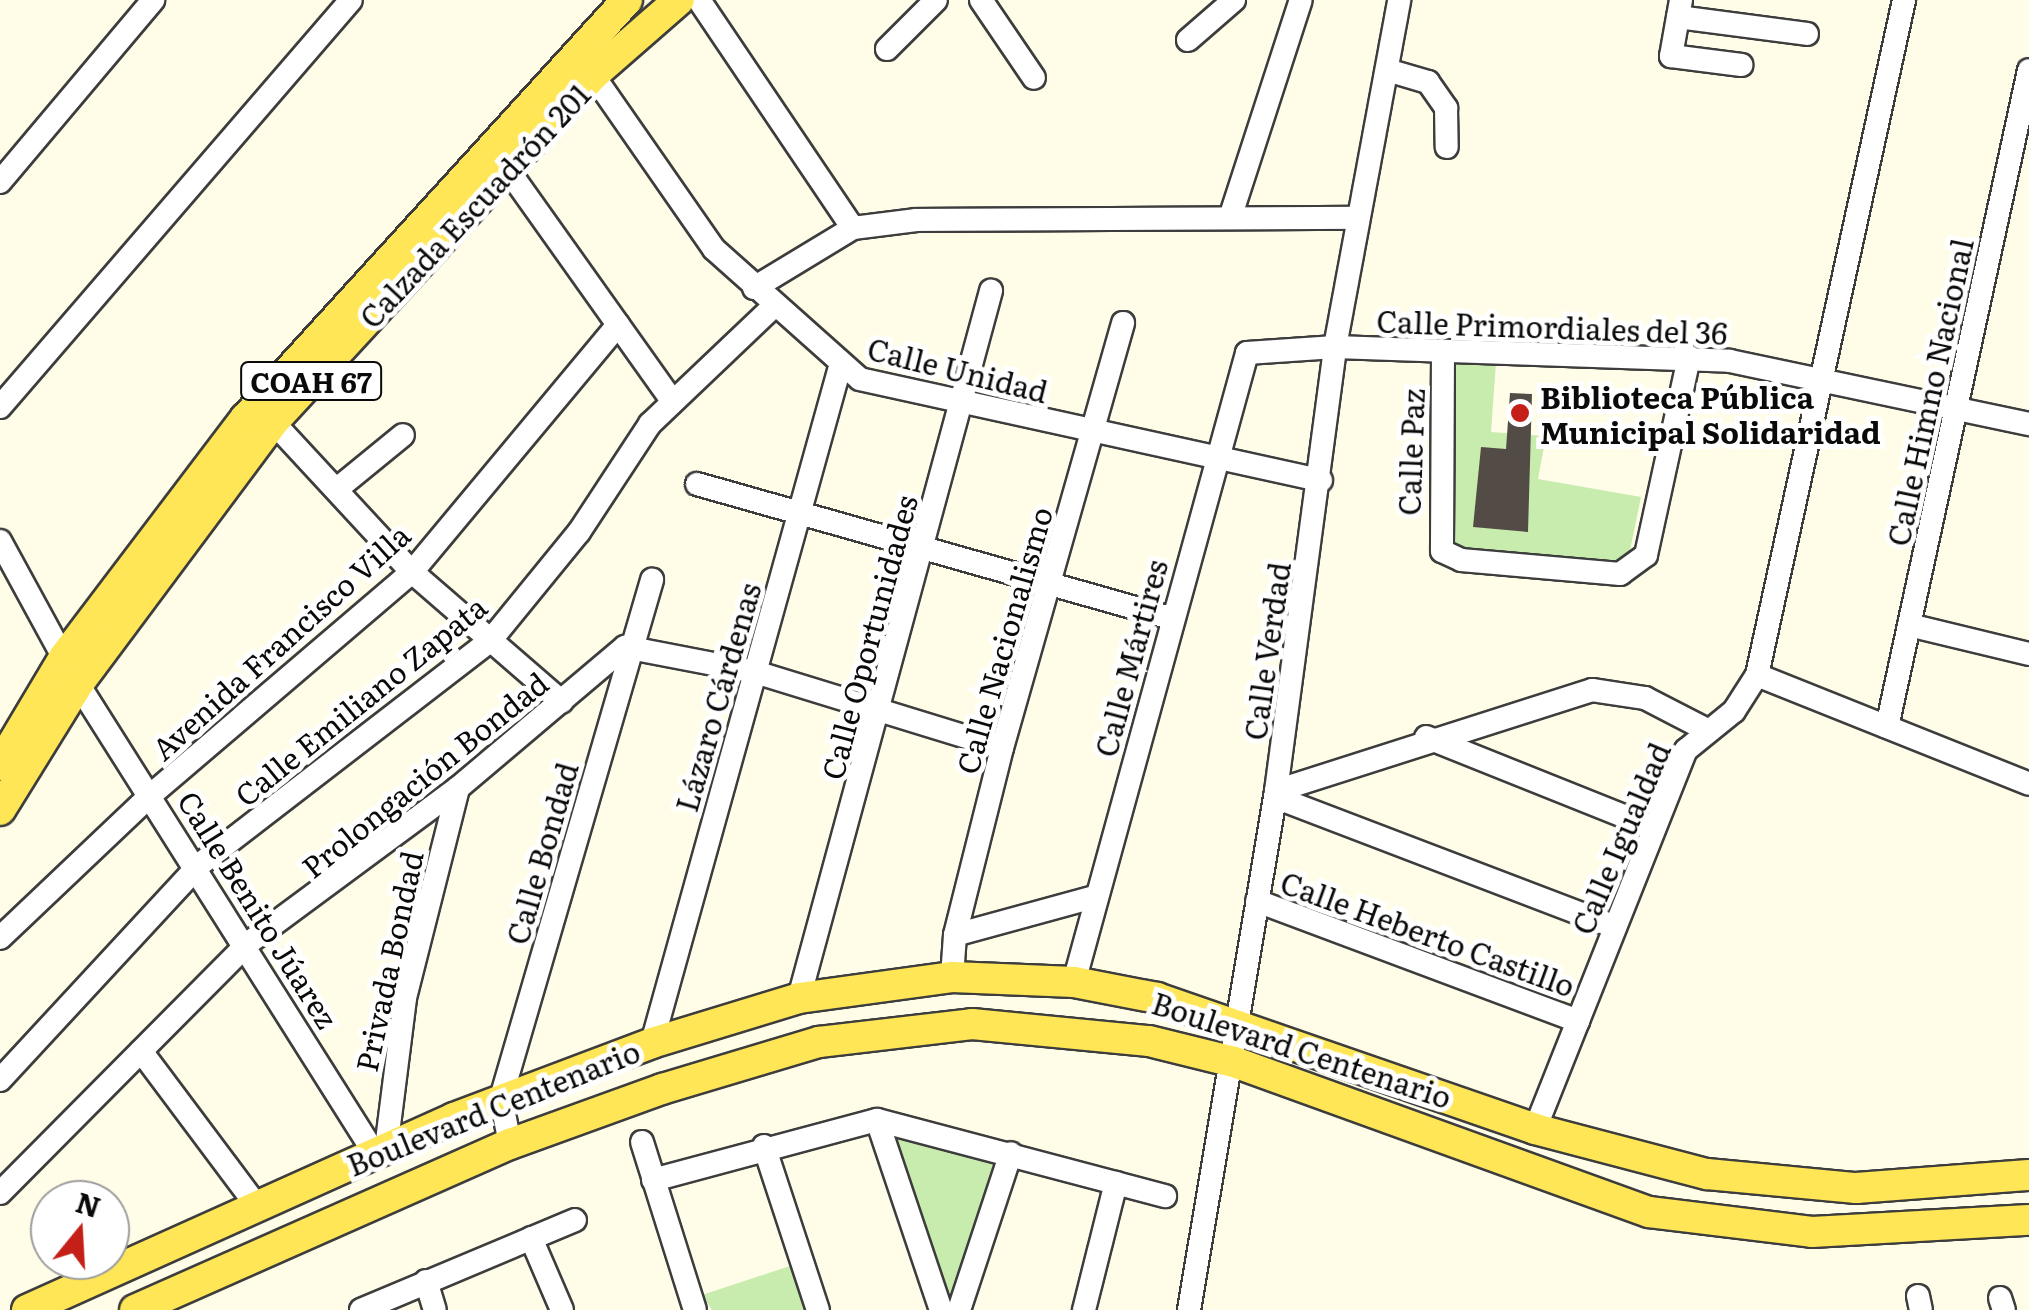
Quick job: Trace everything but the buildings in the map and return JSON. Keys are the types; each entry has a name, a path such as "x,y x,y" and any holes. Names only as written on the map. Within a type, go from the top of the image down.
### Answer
{"main road":[{"name":"Calzada Escuadrón 201","path":"0,765 65,656 245,419 627,0"},
{"name":"Calzada Escuadrón 201","path":"0,810 78,684 272,422 593,75 680,0"},
{"name":"Boulevard Centenario","path":"130,1265 501,1098 652,1042 799,998 952,977 1074,982 1239,1022 1535,1129 1640,1160 1782,1184 1856,1188 2029,1175"},
{"name":"Boulevard Centenario","path":"136,1309 510,1144 754,1059 896,1028 1068,1029 1234,1062 1649,1212 1812,1232 2029,1220"},
{"name":"Boulevard Centenario","path":"28,1310 96,1280"},
{"path":"123,1280 136,1309"}],"street":[{"path":"0,182 153,0"},
{"path":"0,407 352,0"},
{"path":"698,0 853,228"},
{"path":"887,48 936,0"},
{"path":"981,0 1034,78"},
{"path":"1188,40 1234,0"},
{"path":"1230,218 1301,0"},
{"name":"Calle Verdad","path":"1190,1310 1234,1062 1275,794 1321,480 1335,347 1398,0"},
{"name":"Calle Igualdad","path":"1535,1129 1686,750 1734,711 1757,675 1904,0"},
{"path":"1741,64 1670,56 1679,8 1807,34"},
{"path":"1387,70 1428,82 1446,108 1446,146"},
{"name":"Calle Himno Nacional","path":"1887,727 2029,70"},
{"name":"Calle Unidad","path":"593,75 714,249 840,367 961,404 1321,480"},
{"path":"506,166 672,401"},
{"path":"754,288 853,228 995,216 1356,218"},
{"name":"Calle Oportunidades","path":"799,998 881,709 991,291"},
{"name":"Calle Emiliano Zapata","path":"0,1080 199,865 490,641 672,401 775,305"},
{"name":"Calle Nacionalismo","path":"952,977 955,935 1002,748 1124,323"},
{"name":"Avenida Francisco Villa","path":"0,938 152,794 412,572 618,325"},
{"name":"Calle Primordiales del 36","path":"1247,353 1335,347 1443,354 1689,357 2029,424"},
{"name":"Calle Mártires","path":"1074,982 1214,459 1247,353"},
{"name":"Calle Paz","path":"1443,354 1442,551 1461,560 1620,574 1646,555 1689,357"},
{"name":"Lázaro Cárdenas","path":"652,1042 840,367"},
{"path":"272,422 412,572 562,702"},
{"path":"337,490 403,436"},
{"path":"697,484 1172,618"},
{"name":"Calle Benito Júarez","path":"0,541 78,684 199,865 380,1151"},
{"name":"Calle Bondad","path":"510,1144 501,1098 652,580"},
{"path":"1910,625 2029,654"},
{"path":"633,646 755,672 1002,748"},
{"name":"Prolongación Bondad","path":"0,1193 247,944 458,788 633,646"},
{"path":"1757,675 2029,784"},
{"path":"1275,794 1426,737 1592,690 1645,698 1707,730"},
{"path":"1426,737 1654,828"},
{"name":"Privada Bondad","path":"380,1151 405,998 458,788"},
{"path":"1275,794 1615,927"},
{"path":"955,935 1094,897"},
{"name":"Calle Heberto Castillo","path":"1257,902 1578,1021"},
{"path":"141,1051 257,1206"},
{"path":"877,1120 942,1310"},
{"path":"654,1180 764,1146 877,1120 1165,1196"},
{"path":"642,1142 695,1310"},
{"path":"764,1146 818,1310"},
{"path":"960,1310 1011,1154"},
{"path":"1084,1310 1116,1183"},
{"path":"363,1310 575,1220"},
{"path":"531,1238 562,1310"},
{"path":"426,1281 435,1310"}],"green space":[{"path":"1452,361 1496,363 1491,432 1546,436 1538,479 1641,497 1627,565 1446,546"},
{"path":"890,1126 1005,1154 957,1297 944,1296"},
{"path":"796,1264 812,1310 712,1310 702,1295"}],"place":[{"name":"Biblioteca Pública Municipal Solidaridad","path":"1520,413"}]}
